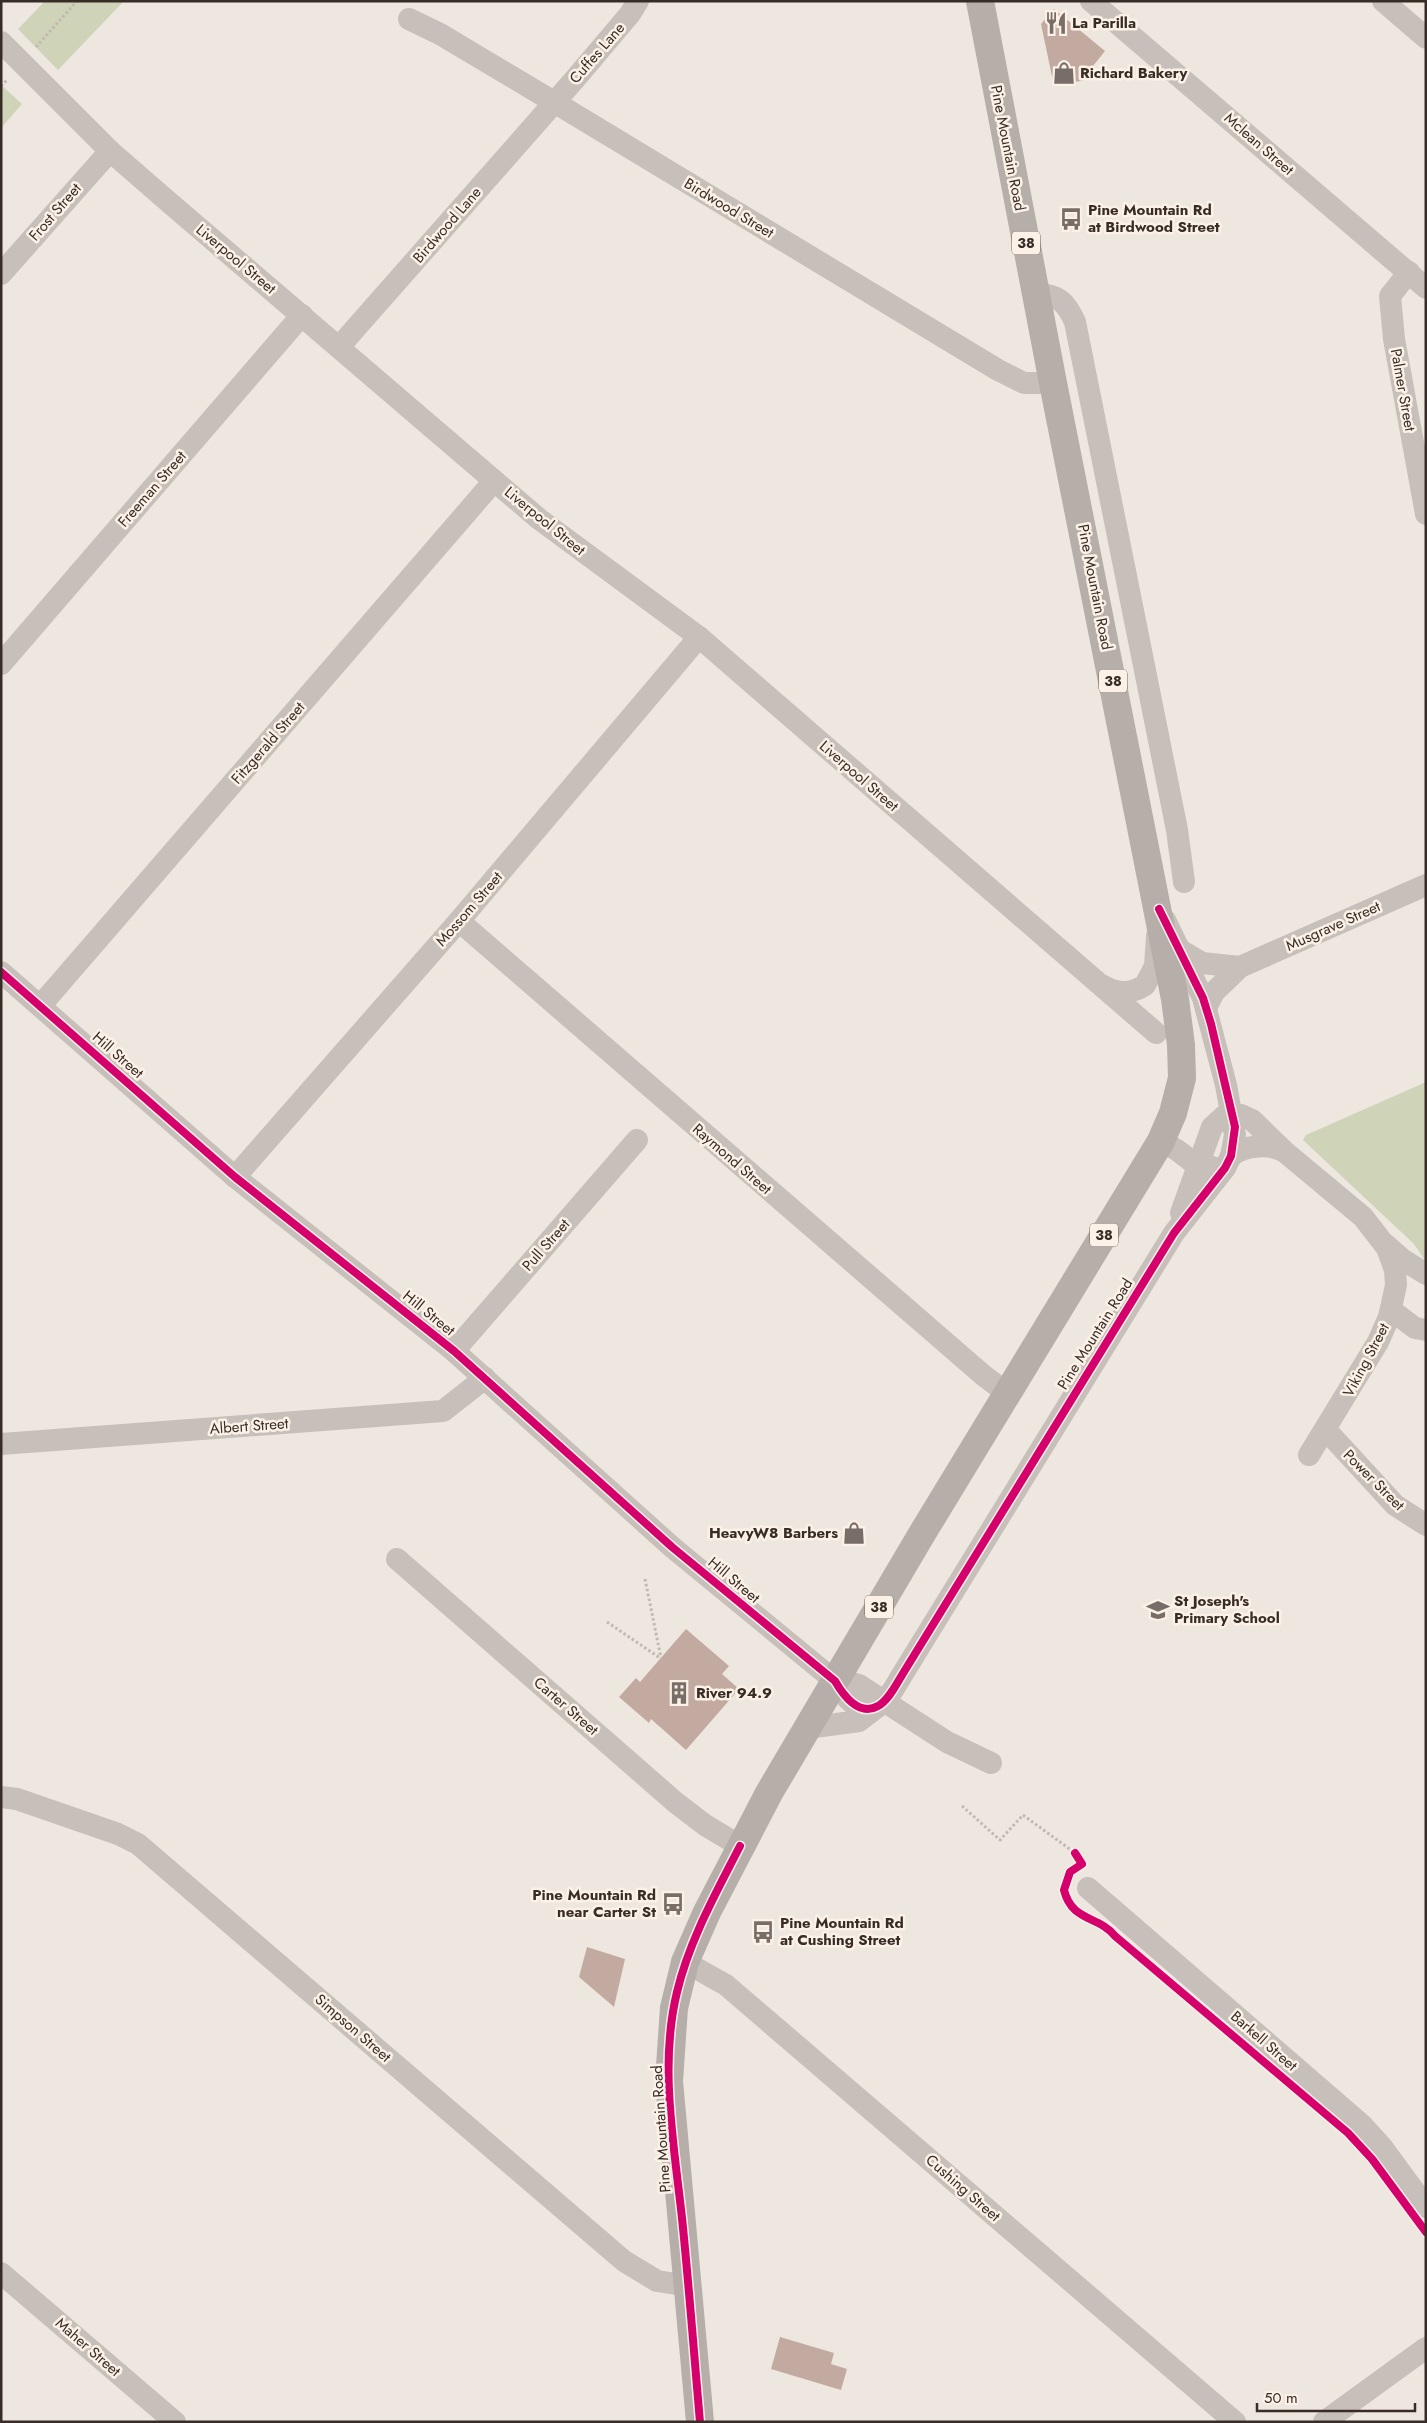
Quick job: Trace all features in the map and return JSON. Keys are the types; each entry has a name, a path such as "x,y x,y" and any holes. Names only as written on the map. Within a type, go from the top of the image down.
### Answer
{"main road":[{"name":"Pine Mountain Road","path":"700,2422 669,2081 674,2008 685,1962 740,1846 807,1728 1161,1142 1179,1094 1182,1062 1175,998 1159,908 1053,382 980,1"}],"street":[{"name":"Cuffes Lane","path":"554,102 630,14 638,1"},
{"name":"Mclean Street","path":"1091,1 1426,288"},
{"path":"1383,1 1426,38"},
{"name":"Birdwood Street","path":"409,19 440,34 1010,377 1024,383 1053,382"},
{"name":"Liverpool Street","path":"1,42 110,151 494,481 539,519 698,637 1156,1033"},
{"name":"Birdwood Lane","path":"339,347 554,102"},
{"name":"Frost Street","path":"1,274 110,151"},
{"name":"Palmer Street","path":"1408,272 1390,296 1394,339 1426,514"},
{"path":"1036,294 1048,294 1062,299 1075,322 1177,830 1184,882"},
{"name":"Freeman Street","path":"1,664 302,315"},
{"name":"Fitzgerald Street","path":"41,1005 494,481"},
{"name":"Mossom Street","path":"236,1177 459,921 698,637"},
{"name":"Musgrave Street","path":"1206,1008 1214,992 1240,967 1426,885"},
{"name":"Liverpool Street","path":"1101,984 1112,991 1125,992 1140,988 1150,979 1156,962 1159,908"},
{"name":"Pine Mountain Road","path":"807,1728 859,1721 882,1702 902,1675 1174,1233 1228,1162 1234,1135 1233,1115 1206,1008 1159,908"},
{"name":"Raymond Street","path":"459,921 982,1375 1008,1394"},
{"name":"Musgrave Street","path":"1180,950 1202,964 1240,967"},
{"name":"Hill Street","path":"1,972 236,1177 454,1351 672,1547 835,1681"},
{"name":"Pine Mountain Road","path":"1174,1233 1214,1124 1224,1116 1233,1115"},
{"name":"Viking Street","path":"1233,1115 1249,1118 1285,1152 1363,1217 1383,1241 1390,1254 1396,1278 1391,1310 1378,1342 1309,1456"},
{"name":"Pull Street","path":"454,1351 637,1140"},
{"path":"1161,1142 1177,1150 1199,1167 1228,1162"},
{"name":"Viking Street","path":"1228,1162 1250,1147 1269,1147 1285,1152"},
{"path":"1383,1241 1396,1254 1426,1274"},
{"path":"1391,1310 1412,1327 1426,1330"},
{"name":"Albert Street","path":"1,1444 443,1411 485,1378"},
{"name":"Power Street","path":"1326,1430 1395,1504 1426,1525"},
{"name":"Carter Street","path":"396,1559 675,1802 705,1825 740,1846"},
{"path":"835,1681 843,1696 851,1702 863,1708 871,1709 882,1702 947,1742 992,1763"},
{"name":"Simpson Street","path":"1,1797 17,1799 118,1834 138,1844 624,2261 657,2281 689,2286"},
{"name":"Barkell Street","path":"1088,1888 1361,2124 1382,2147 1426,2207"},
{"name":"Cushing Street","path":"685,1962 730,1988 1235,2422"},
{"name":"Maher Street","path":"1,2272 174,2422"},
{"path":"1324,2422 1426,2348"}],"path":[{"path":"32,51 77,1"},
{"path":"607,1622 661,1658 645,1579"},
{"path":"962,1806 1000,1840 1023,1814 1077,1856"}],"green space":[{"path":"45,1 124,1 58,70 18,29"},
{"path":"1,85 22,104 1,128"},
{"path":"1426,1082 1426,1262 1414,1244 1303,1140 1306,1135"}],"building":[{"path":"1054,9 1105,51 1093,66 1095,78 1054,86 1041,24"},
{"name":"River 94.9","path":"686,1629 729,1666 722,1674 739,1689 686,1750 651,1719 649,1723 619,1697 636,1678 640,1682"},
{"path":"587,1947 625,1959 614,2007 579,1977"},
{"path":"780,2337 834,2353 831,2364 847,2369 841,2390 771,2369"}],"cycle path":[{"path":"1,972 235,1177 454,1351 672,1547 835,1681 852,1703 864,1709 871,1709 882,1704 892,1692 1174,1233 1225,1168 1231,1156 1235,1127 1211,1024 1203,998 1159,909"},
{"path":"700,2422 685,2244 672,2133 669,2048 672,2020 682,1973 704,1918 740,1846"},
{"path":"1075,1853 1082,1864 1070,1872 1064,1890 1073,1908 1108,1929 1348,2133 1372,2159 1426,2232"}],"place":[{"name":"La Parilla","path":"1056,23"},
{"name":"Richard Bakery","path":"1064,73"},
{"name":"Pine Mountain Rd at Birdwood Street","path":"1071,219"},
{"name":"HeavyW8 Barbers","path":"854,1533"},
{"name":"St Joseph's Primary School","path":"1158,1610"},
{"name":"River 94.9","path":"679,1693"},
{"name":"Pine Mountain Rd near Carter St","path":"673,1904"},
{"name":"Pine Mountain Rd at Cushing Street","path":"763,1932"}]}
